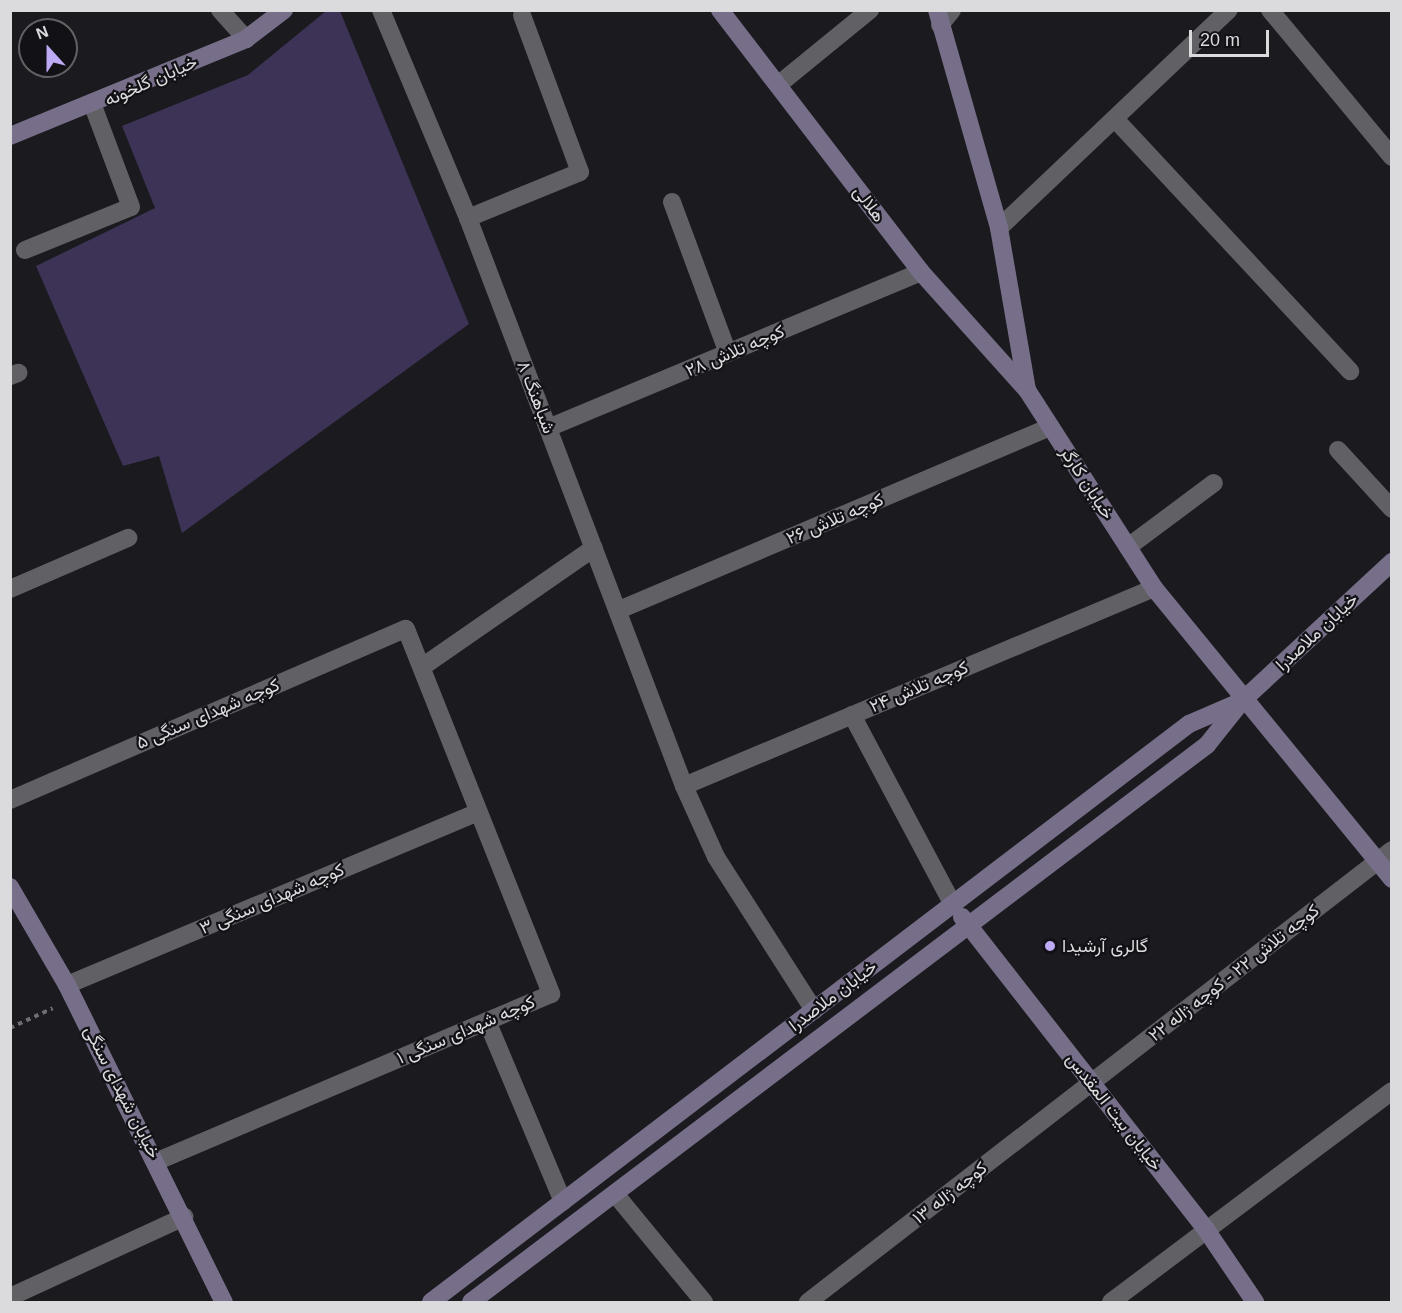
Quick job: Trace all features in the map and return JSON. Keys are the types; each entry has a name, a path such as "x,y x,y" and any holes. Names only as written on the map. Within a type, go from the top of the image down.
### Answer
{"street":[{"path":"220,10 246,39"},
{"name":"خیابان گلخونه","path":"10,136 93,106 246,39 284,10"},
{"name":"شباهنگ ۸","path":"381,10 468,218 619,610 684,786 716,857 814,1010"},
{"name":"هلالی","path":"720,10 921,272 1027,390"},
{"path":"778,85 870,10"},
{"path":"938,18 952,10"},
{"path":"999,228 1229,10"},
{"path":"1270,10 1392,157"},
{"path":"468,218 580,172 522,15"},
{"name":"خیابان کارگر","path":"938,18 999,228 1027,390 1154,588 1242,701 1392,879"},
{"path":"25,250 131,207 93,106"},
{"path":"1115,119 1350,371"},
{"path":"672,202 728,353"},
{"name":"کوچه تلاش ۲۸","path":"548,428 921,272"},
{"name":"کوچه تلاش ۲۶","path":"619,610 1051,427"},
{"path":"1338,450 1392,509"},
{"path":"1128,548 1214,483"},
{"path":"10,589 128,538"},
{"path":"422,667 594,548"},
{"name":"خیابان ملاصدرا","path":"471,1302 616,1195 1207,745 1242,701 1392,562"},
{"name":"کوچه تلاش ۲۴","path":"684,786 1154,588"},
{"name":"کوچه شهدای سنگی ۱","path":"157,1161 550,994 406,629"},
{"name":"کوچه شهدای سنگی ۵","path":"10,800 406,629"},
{"name":"خیابان ملاصدرا","path":"431,1302 1189,724 1242,701"},
{"path":"852,716 953,905"},
{"name":"کوچه شهدای سنگی ۳","path":"71,992 477,813"},
{"name":"کوچه تلاش ۲۲ - کوچه ژاله ۲۲","path":"1091,1084 1378,863 1392,849"},
{"name":"خیابان شهدای سنگی","path":"10,886 16,908 71,992 157,1161 224,1302"},
{"name":"خیابان بیت المقدس","path":"953,905 1207,1231 1255,1302"},
{"path":"487,1022 563,1202"},
{"name":"کوچه ژاله ۱۳","path":"808,1302 1091,1084"},
{"path":"1110,1302 1392,1092"},
{"path":"616,1195 704,1302"},
{"path":"10,1297 184,1217"}],"path":[{"path":"10,1028 71,992"}],"shaded area":[{"path":"326,11 340,11 469,324 182,533 159,456 123,466 36,266 155,208 122,126 248,75"}],"place":[{"name":"گالری آرشیدا","path":"1050,946"}]}
